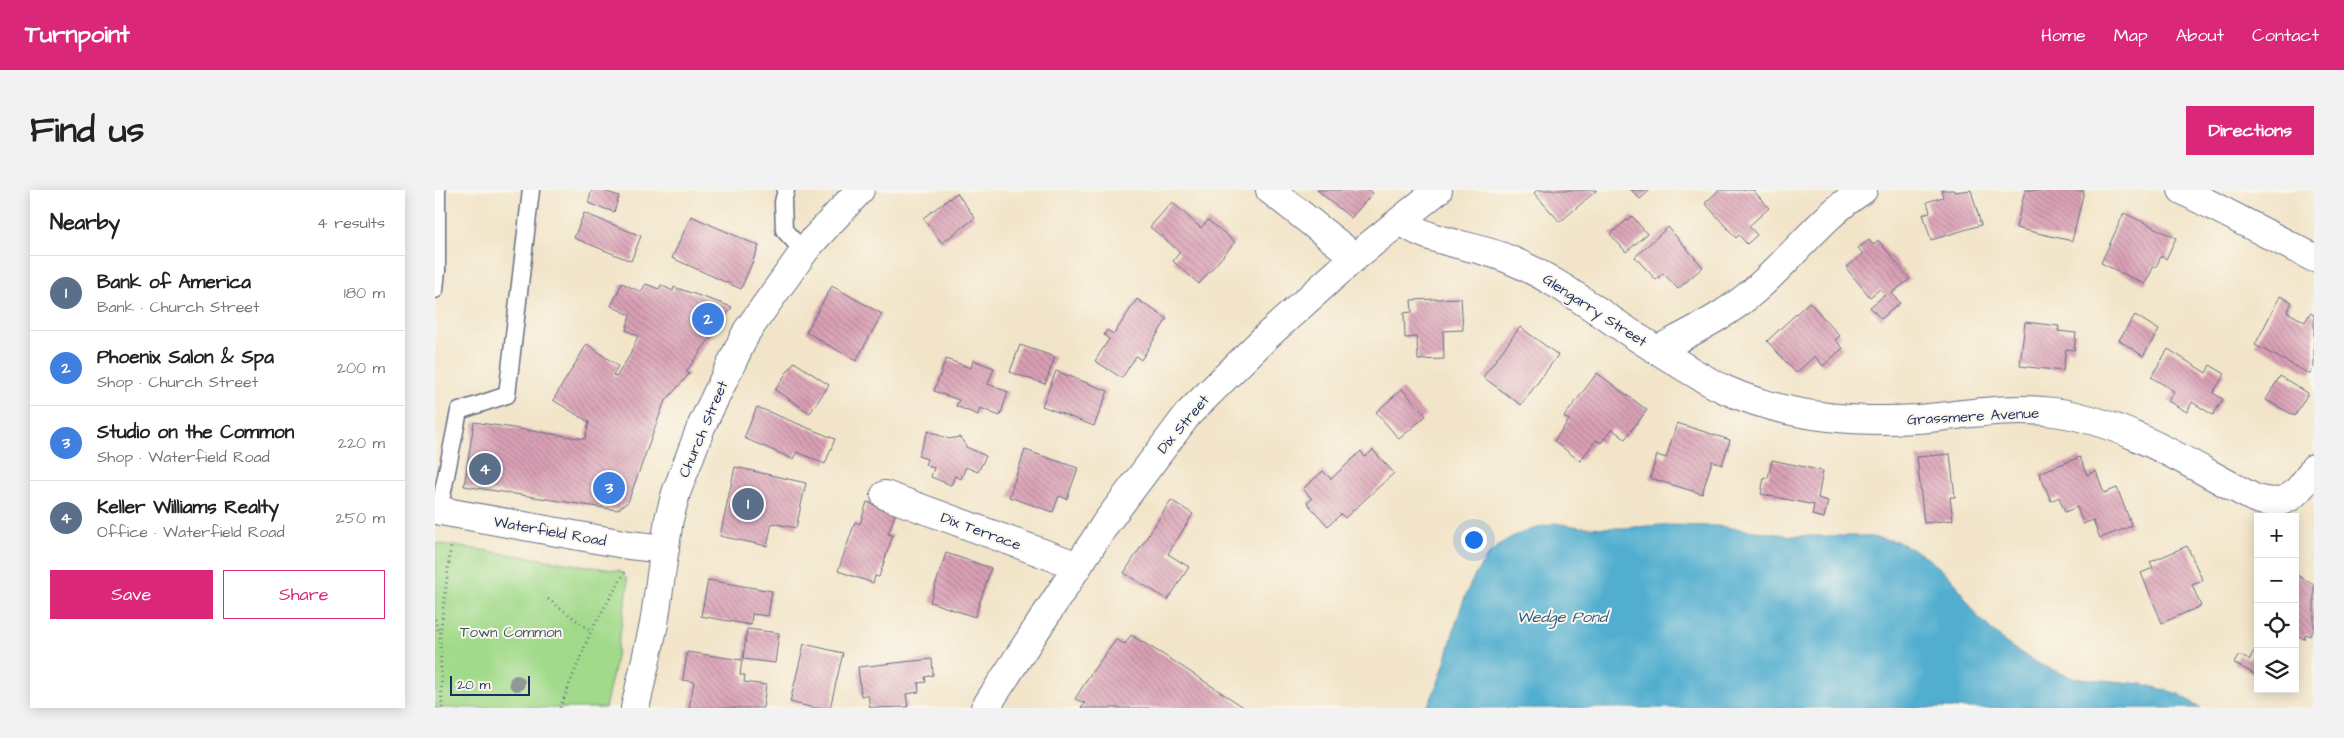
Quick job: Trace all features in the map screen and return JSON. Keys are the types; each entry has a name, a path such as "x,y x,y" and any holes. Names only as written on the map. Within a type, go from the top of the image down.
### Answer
{"street":[{"name":"Church Street","path":"635,708 654,624 665,549 676,493 701,427 747,331 804,252 860,190"},
{"path":"1270,190 1355,258"},
{"name":"Dix Street","path":"985,708 1077,566 1151,462 1188,414 1242,359 1355,258 1438,190"},
{"name":"Glengarry Street","path":"1401,221 1413,230 1426,235 1488,251 1541,274 1657,350 1718,317 1755,290 1838,210 1863,190"},
{"path":"2182,190 2314,258"},
{"name":"Grassmere Avenue","path":"1657,350 1697,376 1750,400 1794,412 1830,418 1853,421 2029,410 2055,412 2120,430 2153,444 2254,498 2269,502 2288,499 2300,489 2313,470"},
{"name":"Dix Terrace","path":"885,495 1077,566"},
{"name":"Waterfield Road","path":"437,510 629,545 665,549"}],"lane":[{"path":"435,290 437,190"},
{"path":"437,510 459,411 507,395 531,190"},
{"path":"785,190 783,202 784,230 804,252"}],"path":[{"path":"442,708 440,635 451,545"},
{"path":"560,708 591,631 624,576 629,545"},
{"path":"548,599 591,631"},
{"path":"435,619 440,635"}],"green space":[{"name":"Town Common","path":"435,543 620,571 627,579 628,587 605,708 435,708"}],"water":[{"name":"Wedge Pond","path":"1555,523 1580,527 1620,528 1662,525 1717,526 1793,536 1865,536 1896,541 1925,556 1952,578 1977,616 2007,644 2035,662 2070,677 2143,684 2179,694 2201,708 1426,708 1444,666 1465,596 1475,575 1488,556 1505,541 1516,535"}],"building":[{"path":"592,190 601,190 619,196 614,212 588,203"},
{"path":"1317,190 1369,190 1373,193 1351,218"},
{"path":"1537,190 1597,190 1560,222 1534,193"},
{"path":"1631,190 1650,190 1640,199"},
{"path":"1719,190 1753,190 1769,208 1749,226 1757,235 1747,244 1739,235 1736,238 1705,203"},
{"path":"1941,190 1954,190 1954,192 1971,190 1981,225 1931,240 1923,214 1930,212 1927,202 1943,197"},
{"path":"2025,190 2084,191 2072,241 2016,228"},
{"path":"957,193 975,218 942,243 923,218"},
{"path":"1172,202 1201,228 1208,220 1235,242 1199,284 1173,261 1180,252 1150,227"},
{"path":"584,213 641,236 631,261 574,238"},
{"path":"2124,213 2176,238 2166,259 2161,256 2145,284 2101,263"},
{"path":"691,216 759,246 741,289 672,258"},
{"path":"1632,216 1647,234 1626,252 1610,234"},
{"path":"1668,227 1703,267 1678,289 1663,273 1656,280 1635,257"},
{"path":"1869,240 1873,245 1878,240 1910,279 1892,293 1900,303 1881,319 1870,307 1885,295 1880,289 1870,297 1846,268 1863,254 1858,248"},
{"path":"622,283 641,292 646,284 659,289 661,285 673,291 674,287 732,307 686,372 689,374 664,403 628,502 617,510 464,486 474,422 585,439 589,422 553,400 587,344 618,366 613,375 616,377 630,355 638,336 626,330 630,315 611,306"},
{"path":"832,286 882,314 856,361 806,332"},
{"path":"2280,296 2292,302 2287,312 2305,322 2310,313 2314,315 2314,366 2310,374 2255,345"},
{"path":"1461,298 1463,330 1443,331 1444,359 1418,360 1417,337 1405,338 1404,313 1412,312 1411,300"},
{"path":"1137,299 1167,319 1141,360 1136,356 1122,378 1095,361 1109,339 1104,335 1107,330 1114,334"},
{"path":"1809,302 1840,336 1835,340 1843,348 1823,366 1815,356 1796,373 1767,341"},
{"path":"2135,315 2159,330 2143,356 2119,340"},
{"path":"2025,322 2059,326 2058,331 2076,333 2074,350 2066,349 2063,371 2020,366"},
{"path":"1520,327 1558,355 1521,405 1483,377"},
{"path":"1020,345 1055,357 1045,384 1010,372"},
{"path":"2168,349 2206,373 2210,365 2225,374 2213,393 2223,399 2213,415 2192,402 2187,412 2168,401 2174,391 2151,377"},
{"path":"946,359 971,368 973,360 994,368 988,384 1008,392 1000,416 980,408 978,415 956,406 959,400 934,391"},
{"path":"794,362 829,385 810,413 775,390"},
{"path":"1056,371 1108,391 1094,426 1042,406"},
{"path":"1597,373 1647,410 1625,439 1612,429 1601,443 1596,440 1580,461 1554,441 1569,420 1564,417"},
{"path":"2280,376 2308,393 2295,416 2266,400"},
{"path":"1402,389 1426,416 1399,439 1376,412"},
{"path":"757,407 835,439 825,464 797,452 793,459 744,438"},
{"path":"1677,423 1730,440 1722,465 1712,461 1702,494 1650,478 1657,455 1666,458"},
{"path":"928,431 949,439 959,437 964,441 966,447 986,456 978,472 966,467 961,479 955,476 951,485 931,477 934,468 925,465 927,459 918,456"},
{"path":"1025,450 1078,468 1067,499 1059,496 1053,512 1009,497"},
{"path":"1373,450 1394,473 1345,518 1341,514 1328,526 1307,503 1312,499 1303,489 1323,471 1331,479 1361,451 1365,457"},
{"path":"1950,454 1955,497 1950,497 1953,520 1924,523 1917,457"},
{"path":"2080,457 2087,475 2096,471 2104,493 2117,488 2132,526 2100,538 2093,520 2083,524 2077,507 2065,512 2059,497 2051,501 2039,473"},
{"path":"1772,460 1823,471 1818,498 1828,501 1824,518 1812,515 1814,505 1761,494 1764,477 1768,478"},
{"path":"735,467 806,483 796,528 772,523 767,546 720,536"},
{"path":"1171,500 1193,514 1168,554 1189,567 1168,600 1124,573"},
{"path":"867,502 896,512 888,534 893,535 879,577 875,576 873,583 838,571 855,522 860,524"},
{"path":"2187,546 2203,581 2192,585 2201,606 2162,623 2141,573 2153,568 2150,562"},
{"path":"946,553 991,568 975,617 930,602"},
{"path":"2299,576 2314,584 2314,630 2310,636 2306,634 2304,639 2299,636"},
{"path":"708,580 772,591 768,616 752,614 751,625 701,616"},
{"path":"747,629 779,633 775,663 743,659"},
{"path":"1131,635 1245,708 1081,708 1085,703 1075,699 1091,673 1116,640 1125,644"},
{"path":"804,644 843,653 830,708 814,708 790,702"},
{"path":"2254,651 2254,674 2234,663 2239,655 2249,660"},
{"path":"687,652 742,660 740,675 745,675 744,682 766,685 763,708 689,708 694,682 683,680"},
{"path":"932,659 933,675 925,677 926,682 918,683 919,692 906,694 908,707 870,708 868,695 861,696 858,667"}],"place":[{"name":"Phoenix Salon & Spa","path":"708,319"},
{"name":"Keller Williams Realty","path":"485,469"},
{"name":"Studio on the Common","path":"609,488"},
{"name":"Bank of America","path":"748,504"}]}
